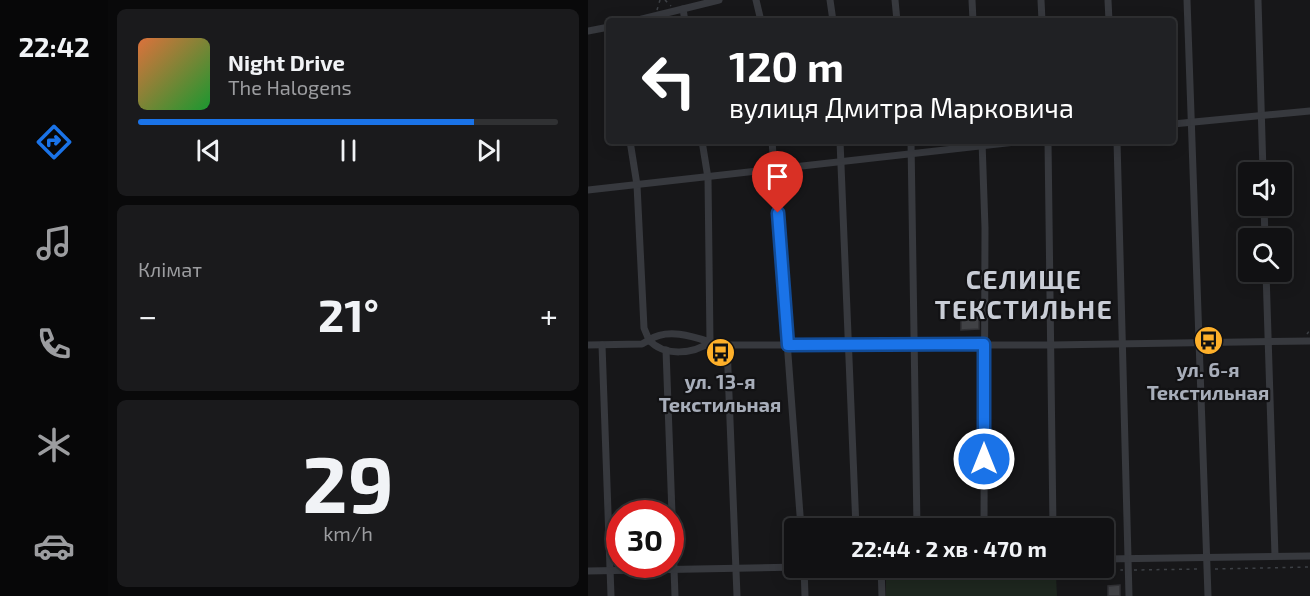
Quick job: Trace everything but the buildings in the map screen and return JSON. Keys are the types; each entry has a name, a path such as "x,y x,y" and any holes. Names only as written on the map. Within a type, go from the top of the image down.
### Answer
{"street":[{"path":"646,18 719,0"},
{"path":"756,0 760,18"},
{"path":"830,0 832,18"},
{"path":"895,0 897,18"},
{"path":"972,0 973,18"},
{"path":"1041,0 1042,18"},
{"path":"1108,0 1109,18"},
{"path":"1187,0 1208,596"},
{"path":"1258,0 1263,162"},
{"path":"683,9 684,18"},
{"path":"588,31 606,28"},
{"path":"1176,124 1310,111"},
{"path":"630,144 637,185 644,328 649,340 659,349 700,350 710,342"},
{"path":"702,144 708,178 710,342"},
{"path":"772,144 800,518"},
{"path":"840,144 856,518"},
{"path":"911,144 917,518"},
{"path":"588,190 912,154 976,144"},
{"path":"982,144 985,228 984,518"},
{"path":"1048,144 1053,518"},
{"path":"1117,144 1129,596"},
{"path":"1266,282 1275,556"},
{"path":"588,345 642,344 661,335 689,335 727,345 1051,345 1310,341"},
{"path":"602,345 607,500"},
{"path":"727,345 737,596"},
{"path":"666,350 671,500"},
{"path":"1114,560 1310,556"},
{"path":"684,570 784,568"},
{"path":"588,572 606,571"},
{"path":"610,578 611,596"},
{"path":"674,578 675,596"},
{"path":"803,578 805,596"},
{"path":"881,578 882,596"}],"path":[{"path":"1114,570 1310,567"}],"shaded area":[{"path":"1056,578 1057,596 886,596 886,579"}],"place":[{"name":"ул. 6-я Текстильная","path":"1208,340"},
{"name":"ул. 13-я Текстильная","path":"720,352"}],"district":[{"name":"СЕЛИЩЕ ТЕКСТИЛЬНЕ","path":"1024,295"}],"route":[{"path":"778,213 788,345 984,344 984,459"}]}
